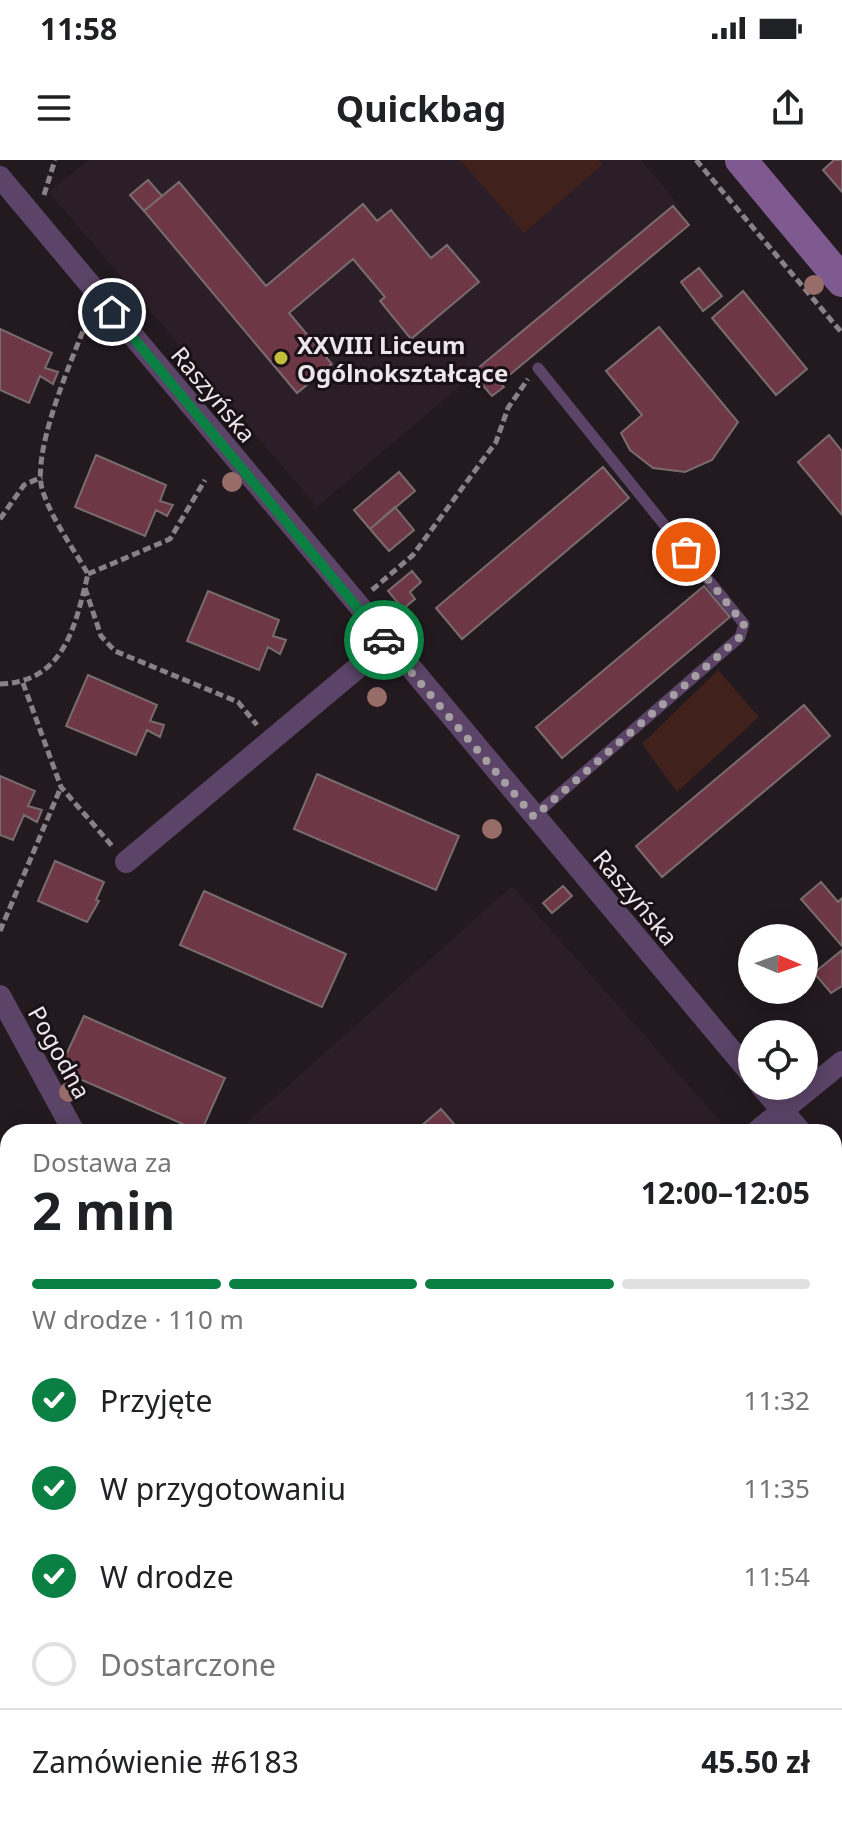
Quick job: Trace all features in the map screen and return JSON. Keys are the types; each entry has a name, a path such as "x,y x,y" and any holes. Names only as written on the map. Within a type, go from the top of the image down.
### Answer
{"street":[{"path":"741,160 842,281"},
{"name":"Raszyńska","path":"0,177 355,605 738,1058"},
{"path":"126,862 387,643"},
{"name":"Pogodna","path":"0,996 70,1124"},
{"path":"767,1124 842,1062"},
{"path":"773,1100 794,1124"}],"lane":[{"path":"534,817 740,637 744,624 536,370"}],"path":[{"path":"696,160 842,333"},
{"path":"0,684 23,683 57,661 78,618 88,574 41,489 45,443 58,394 83,331"},
{"path":"355,605 413,555 496,442 508,408 536,370"},
{"path":"0,519 24,485 42,477"},
{"path":"88,574 170,539 205,480"},
{"path":"85,587 101,636 115,651 238,702 270,742"},
{"path":"23,683 61,787 126,862"},
{"path":"0,931 61,787"}],"shaded area":[{"path":"88,160 641,160 677,203 317,507 49,192"},
{"path":"460,160 598,160 602,165 524,233"},
{"path":"718,670 759,717 677,792 642,744"},
{"path":"512,886 721,1122 719,1124 245,1124"}],"building":[{"path":"834,160 842,160 842,192 823,170"},
{"path":"148,180 162,196 144,211 130,195"},
{"path":"179,182 266,286 363,204 377,221 391,210 431,258 447,245 479,282 411,339 380,301 385,297 353,259 289,313 332,364 297,393 144,211"},
{"path":"673,206 689,225 500,383 504,387 492,396 472,373"},
{"path":"699,268 722,296 703,311 681,282"},
{"path":"743,291 807,369 776,395 712,318"},
{"path":"659,327 738,422 712,460 685,472 653,468 630,450 621,433 642,415 606,371"},
{"path":"0,329 52,353 45,368 58,372 53,384 40,376 29,403 0,390"},
{"path":"829,435 842,451 842,515 798,462"},
{"path":"96,455 166,485 160,501 173,505 167,516 156,510 145,536 75,507"},
{"path":"603,467 629,498 462,639 436,608"},
{"path":"399,472 415,491 370,529 354,510"},
{"path":"395,507 414,530 389,551 370,529"},
{"path":"412,571 421,582 410,592 415,599 403,609 388,591"},
{"path":"704,586 730,617 562,758 536,727"},
{"path":"208,591 279,620 273,636 286,640 280,654 268,647 259,670 187,641"},
{"path":"88,675 157,705 150,721 164,725 160,737 147,730 136,755 66,726"},
{"path":"804,705 830,736 662,877 636,846"},
{"path":"317,774 459,836 436,890 294,829"},
{"path":"0,776 35,791 28,806 42,810 37,822 24,815 13,840 0,835"},
{"path":"55,861 104,882 96,900 99,901 87,922 38,901"},
{"path":"821,882 838,902 842,898 842,946 801,899"},
{"path":"563,886 572,896 552,913 543,903"},
{"path":"204,891 346,954 322,1007 180,945"},
{"path":"842,950 842,986 831,993 818,978 818,970"},
{"path":"84,1016 225,1078 205,1124 183,1124 59,1070"},
{"path":"441,1109 454,1124 423,1124"}],"way so far":[{"path":"384,640 534,817 740,637 744,624 686,552"}],"place":[{"name":"XXVIII Liceum Ogólnokształcące","path":"281,358"}],"route":[{"path":"112,312 384,640"}]}
